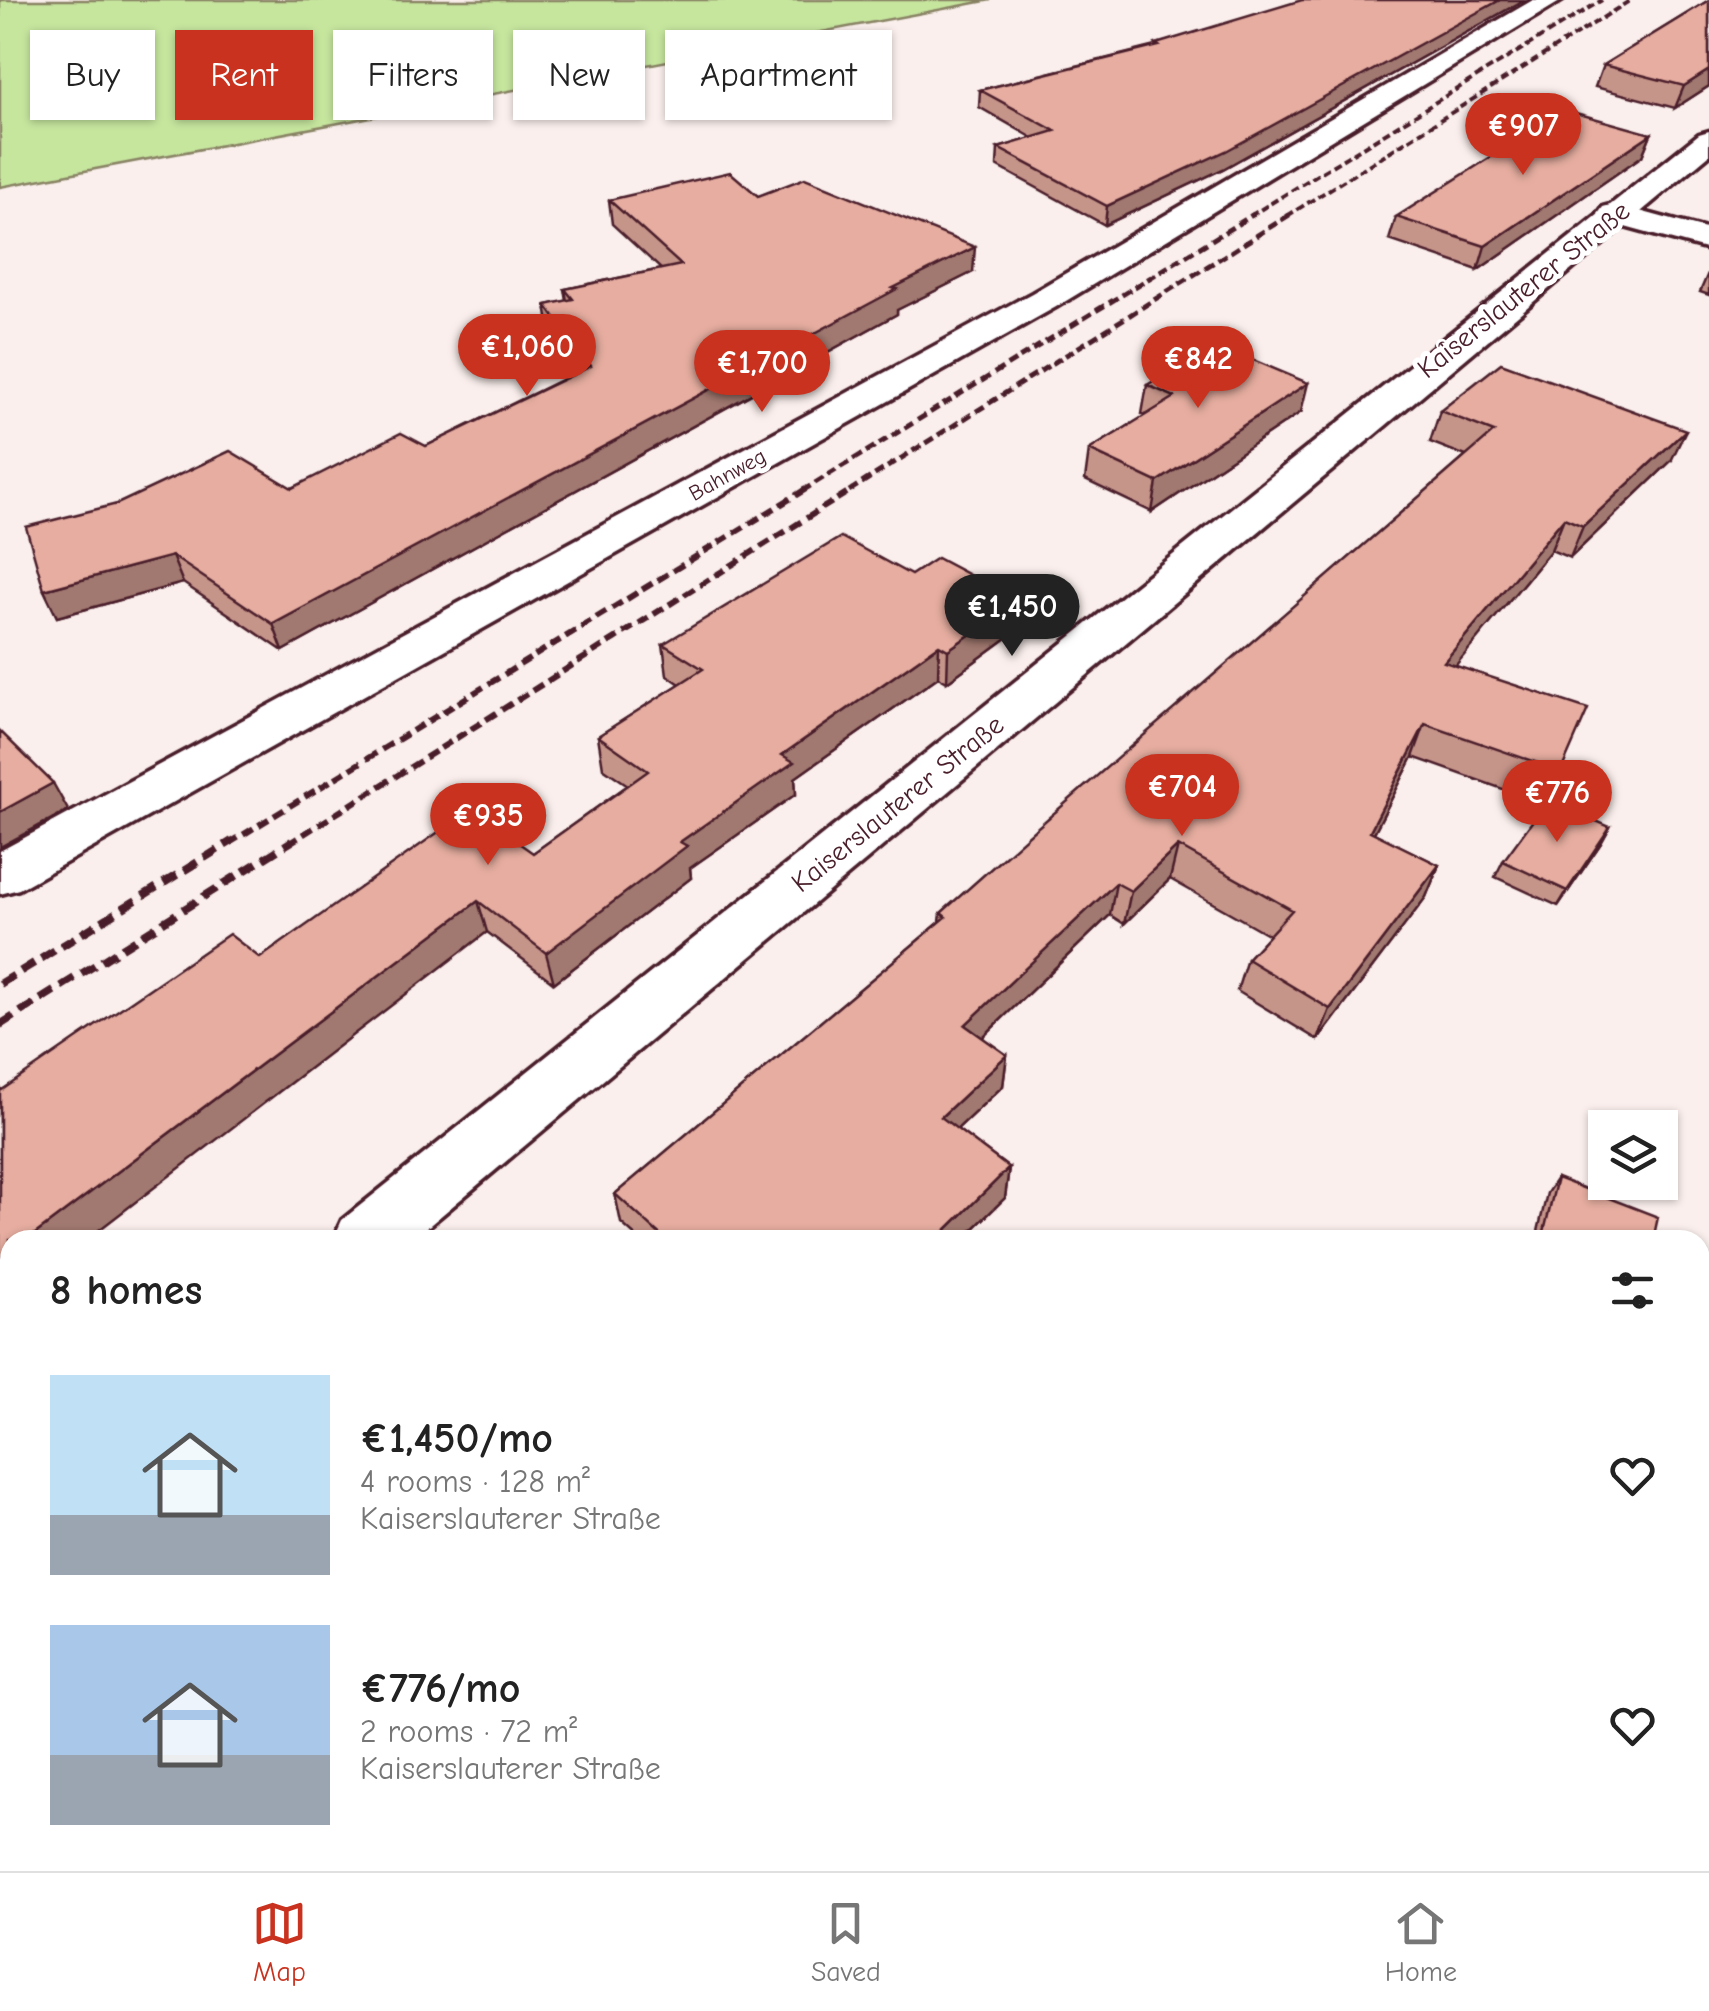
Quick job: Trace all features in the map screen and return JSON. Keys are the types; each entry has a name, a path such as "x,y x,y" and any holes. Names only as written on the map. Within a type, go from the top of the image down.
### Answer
{"street":[{"name":"Bahnweg","path":"0,876 1044,300 1551,0"},
{"name":"Kaiserslauterer Straße","path":"377,1230 1709,140"},
{"path":"1614,214 1709,240"}],"green space":[{"path":"0,0 991,0 832,30 665,30 665,62 645,65 645,30 513,30 513,90 493,94 493,30 333,30 333,120 355,120 0,187"}],"building":[{"path":"1302,0 1500,0 1226,151 1107,206 998,148 1055,131 980,90 1159,46 1156,44"},
{"path":"1709,0 1709,70 1684,86 1603,65"},
{"path":"1565,110 1651,134 1485,246 1396,217"},
{"path":"730,172 758,196 805,178 975,247 273,624 172,556 44,590 26,527 117,504 230,451 292,488 401,433 426,446 591,366 546,305 573,299 565,289 681,265 609,200"},
{"path":"1215,344 1308,383 1157,482 1089,450 1175,397 1147,385"},
{"path":"1501,363 1686,430 1583,526 1564,518 1444,662 1588,709 1561,771 1425,724 1370,831 1439,865 1330,1009 1247,959 1292,910 1178,846 1131,891 1116,883 965,1025 1007,1055 941,1117 1009,1168 946,1230 655,1230 615,1194 946,917 941,913 1031,833 1494,432 1440,411"},
{"path":"841,537 911,575 937,558 1018,601 948,650 939,645 782,755 794,762 680,842 687,846 546,953 478,901 40,1230 0,1230 0,1088 229,934 260,958 447,826 460,835 485,819 533,853 648,771 598,736 703,669 663,644"},
{"path":"0,731 53,783 0,812"},
{"path":"1548,800 1610,827 1567,891 1503,861"},
{"path":"1557,1178 1588,1190 1588,1200 1614,1200 1658,1217 1655,1230 1544,1230"}],"railway":[{"path":"1250,216 1602,0"},
{"path":"1287,216 1631,0"},
{"path":"802,491 1254,214"},
{"path":"849,491 1291,214"},
{"path":"228,844 806,489"},
{"path":"288,844 853,489"},
{"path":"0,984 232,841"},
{"path":"0,1025 292,841"}]}
